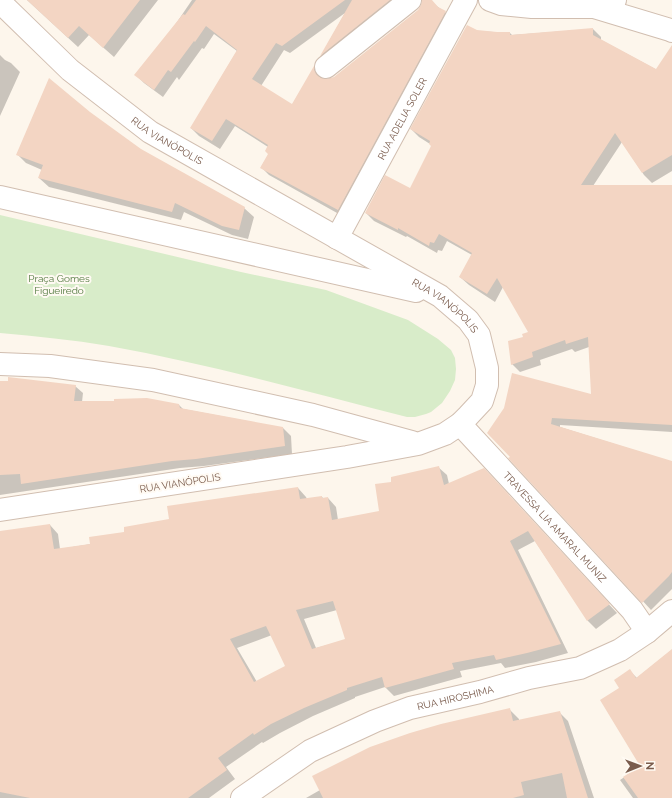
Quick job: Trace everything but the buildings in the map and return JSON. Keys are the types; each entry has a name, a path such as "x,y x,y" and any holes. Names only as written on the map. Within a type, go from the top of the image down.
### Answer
{"street":[{"path":"326,67 410,0"},
{"name":"RUA ADELIA SOLER","path":"337,238 466,0"},
{"path":"490,0 501,4 532,7 594,8 672,31"},
{"path":"594,8 615,0"},
{"name":"RUA VIANÓPOLIS","path":"0,2 70,70 150,132 440,296 468,320 479,335 487,368 487,385 482,401 460,424 445,434 418,444 0,510"},
{"path":"0,197 440,296"},
{"path":"0,364 50,366 153,380 313,415 418,444"},
{"name":"TRAVESSA LIA AMARAL MUNIZ","path":"460,424 632,610 647,632"},
{"name":"RUA HIROSHIMA","path":"242,798 310,751 375,722 410,708 480,692 529,678 580,668 620,650 647,632 672,611"}],"green space":[{"name":"Praça Gomes Figueiredo","path":"0,215 241,272 326,290 408,320 438,339 451,350 455,358 455,380 442,403 431,412 415,417 407,417 258,379 146,353 82,342 0,333"}]}
